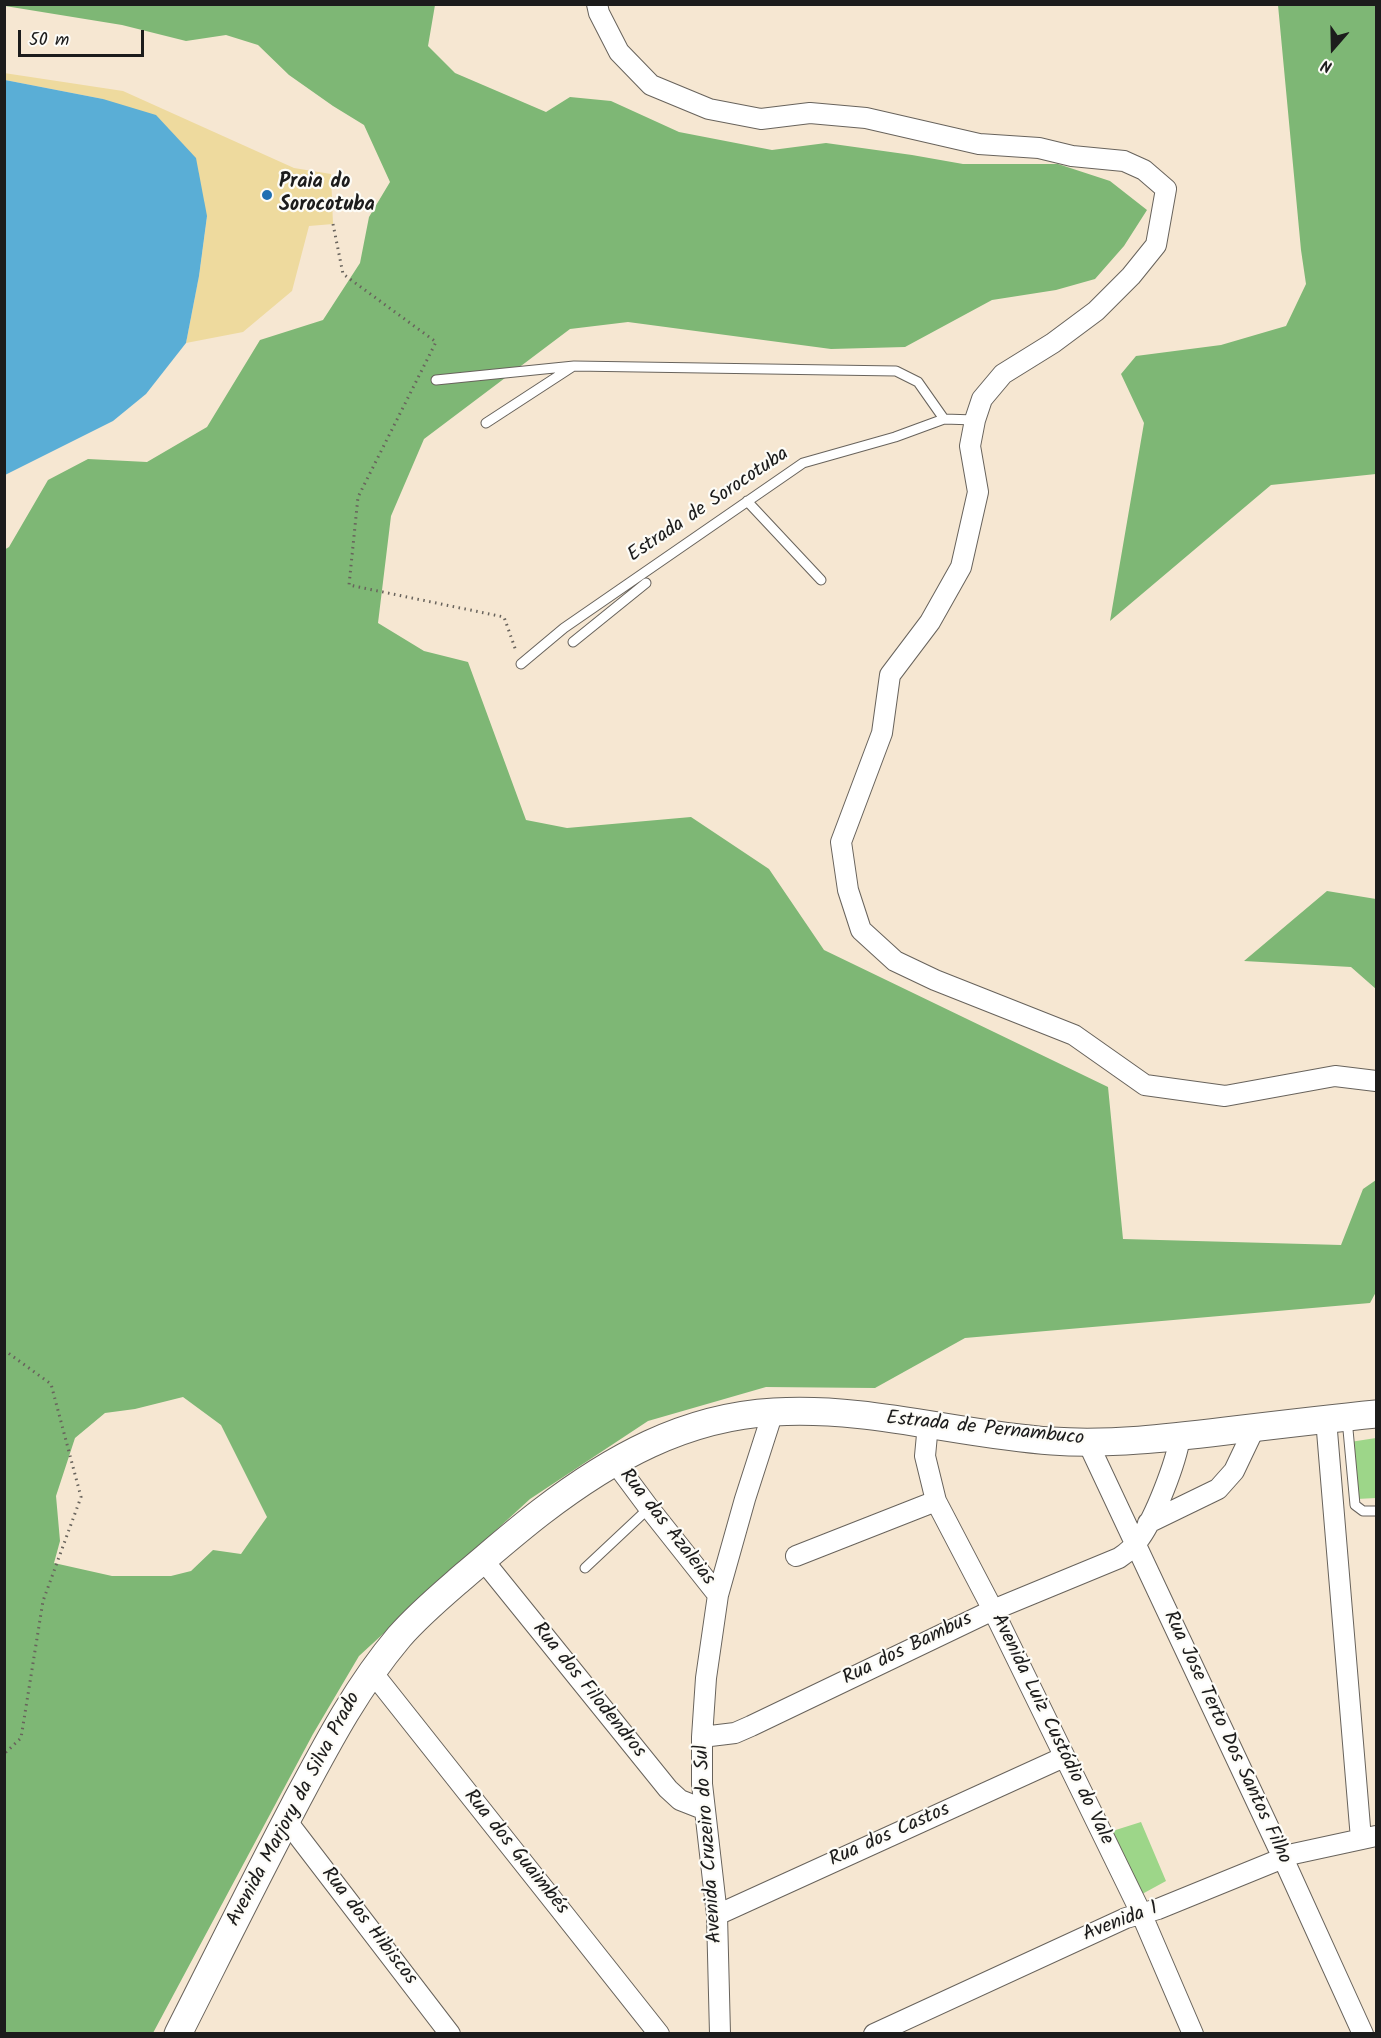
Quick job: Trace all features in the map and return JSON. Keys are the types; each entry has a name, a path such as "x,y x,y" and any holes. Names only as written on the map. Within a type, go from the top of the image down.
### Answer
{"main road":[{"name":"Estrada de Pernambuco","path":"773,1412 837,1414 928,1424 1023,1439 1088,1443 1179,1437 1377,1414"},
{"name":"Avenida Marjory da Silva Prado","path":"178,2034 333,1732 372,1672 401,1635 434,1602 483,1560 561,1497 614,1461 693,1427 731,1418 773,1412"}],"street":[{"path":"597,4 599,14 619,52 651,85 709,109 761,119 810,113 866,118 979,144 1039,148 1072,156 1124,161 1144,170 1166,189 1156,245 1131,276 1096,311 1053,343 1003,374 982,399 970,446 978,492 961,567 930,622 890,675 882,733 841,842 848,890 861,930 895,961 935,980 1074,1035 1145,1085 1225,1096 1335,1076 1377,1081"},
{"name":"Avenida Cruzeiro do Sul","path":"720,2034 717,1915 704,1809 702,1737 706,1678 718,1594 773,1412"},
{"path":"1336,1418 1369,1838"},
{"name":"Avenida Luiz Custódio do Vale","path":"928,1424 925,1456 936,1500 993,1610 1140,1913 1193,2034"},
{"path":"1148,1523 1218,1489 1234,1471 1255,1427"},
{"name":"Rua dos Bambus","path":"702,1737 735,1732 751,1726 993,1610 1119,1558 1135,1545 1148,1523 1170,1474 1179,1437"},
{"name":"Rua Jose Terto Dos Santos Filho","path":"1088,1443 1363,2034"},
{"name":"Rua das Azaleias","path":"614,1461 718,1594"},
{"path":"796,1556 936,1500"},
{"name":"Rua dos Filodendros","path":"483,1560 668,1790 680,1800 704,1809"},
{"name":"Rua dos Guaimbés","path":"372,1672 659,2034"},
{"name":"Rua dos Castos","path":"717,1915 1064,1757"},
{"name":"Rua dos Hibiscos","path":"286,1820 450,2034"},
{"name":"Avenida 1","path":"874,2034 1126,1918 1158,1909 1283,1858 1369,1838"}],"lane":[{"path":"436,380 574,366 896,371 918,382 944,419"},
{"path":"486,423 574,366"},
{"name":"Estrada de Sorocotuba","path":"521,664 576,620 803,463 886,440 944,419 975,420"},
{"path":"747,501 821,580"},
{"path":"573,642 646,583"},
{"path":"576,620 586,632"},
{"path":"1336,1418 1355,1505 1363,1511 1377,1511"},
{"path":"585,1568 649,1508"}],"path":[{"path":"333,224 343,274 436,342 358,497 349,585 504,617 521,664"},
{"path":"4,1350 51,1384 81,1497 43,1601 21,1738 4,1754"}],"green space":[{"path":"435,5 428,46 455,73 546,112 570,97 611,101 679,132 772,150 826,143 963,164 1058,164 1110,181 1147,210 1124,246 1095,279 1056,290 992,300 905,347 831,349 628,322 570,329 424,439 391,516 378,623 424,651 468,662 526,820 567,828 691,817 769,869 824,950 1108,1087 1123,1239 1341,1245 1363,1189 1376,1180 1376,1292 1370,1303 965,1338 875,1388 766,1387 648,1421 530,1499 359,1656 313,1734 153,2033 5,2033 4,550 9,547 48,480 88,459 147,462 207,427 260,340 323,320 360,263 369,217 390,182 364,125 289,75 258,45 226,35 186,41 122,25 5,6","holes":["183,1397 221,1425 267,1517 241,1554 213,1550 191,1571 171,1576 112,1576 54,1563 60,1541 56,1496 75,1438 105,1413 135,1409"]},
{"path":"1278,5 1376,5 1376,474 1271,485 1110,621 1144,423 1121,374 1136,356 1221,345 1286,326 1306,284"},
{"path":"1327,891 1376,899 1376,989 1351,967 1244,961"},
{"path":"1376,1438 1376,1498 1357,1499 1350,1442"},
{"path":"1141,1822 1166,1881 1133,1899 1103,1834"}],"sand":[{"name":"Praia do Sorocotuba","path":"4,73 123,91 294,168 331,174 333,224 309,226 292,291 243,332 186,343 199,276 207,216 103,99 5,80"}],"water":[{"path":"5,80 103,99 156,115 196,158 207,216 199,276 186,343 146,394 113,421 5,475"}],"place":[{"name":"Praia do Sorocotuba","path":"267,195"}]}
